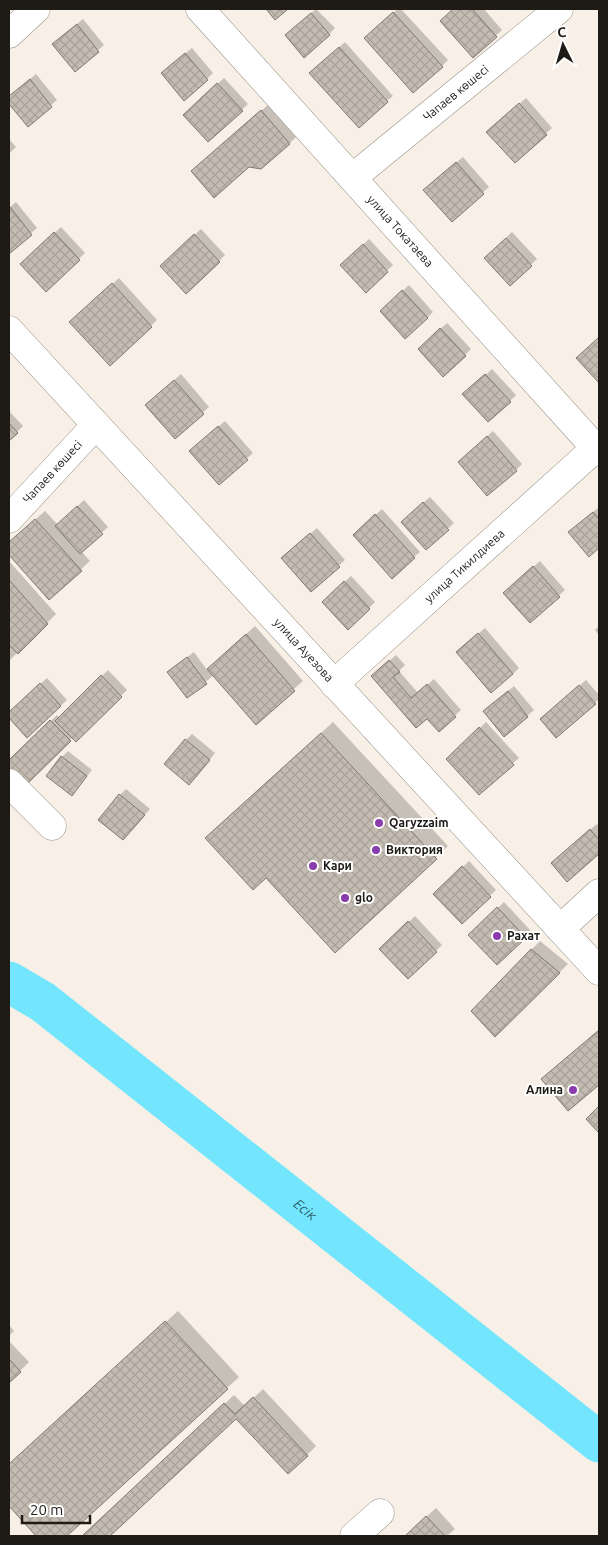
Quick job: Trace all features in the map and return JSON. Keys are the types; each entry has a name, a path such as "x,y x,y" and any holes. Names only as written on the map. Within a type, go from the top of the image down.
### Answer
{"street":[{"path":"9,34 36,9"},
{"name":"улица Токатаева","path":"200,9 598,448"},
{"name":"Чапаев көшесі","path":"352,178 559,9"},
{"name":"улица Ауезова","path":"9,330 95,426 599,971"},
{"name":"Чапаев көшесі","path":"9,519 95,426"},
{"name":"улица Тикилдиева","path":"334,684 598,448"},
{"path":"9,783 52,826"},
{"path":"560,929 599,893"},
{"path":"354,1536 380,1513"}],"building":[{"path":"266,9 288,9 275,20"},
{"path":"453,9 472,9 497,37 473,58 440,21"},
{"path":"393,12 443,67 413,93 364,38"},
{"path":"311,13 330,35 304,58 285,35"},
{"path":"77,24 99,52 75,72 52,44"},
{"path":"339,47 388,102 359,128 309,73"},
{"path":"185,53 208,80 184,101 161,73"},
{"path":"30,79 52,107 28,127 9,104 9,96"},
{"path":"217,83 243,111 208,142 183,115"},
{"path":"519,103 547,135 515,163 486,132"},
{"path":"261,110 290,144 261,169 249,167 214,198 191,171"},
{"path":"456,162 484,194 452,222 423,190"},
{"path":"9,208 32,235 9,254"},
{"path":"54,232 80,260 46,292 20,264"},
{"path":"194,234 220,262 186,294 160,266"},
{"path":"506,238 532,266 510,286 484,258"},
{"path":"363,244 388,272 366,293 340,265"},
{"path":"112,283 152,327 110,366 69,322"},
{"path":"402,290 428,318 405,339 380,311"},
{"path":"440,328 466,356 443,377 418,349"},
{"path":"599,339 599,383 576,358"},
{"path":"485,374 511,402 488,422 462,394"},
{"path":"174,380 204,414 175,439 145,405"},
{"path":"9,423 18,433 9,441"},
{"path":"218,426 248,460 219,485 189,451"},
{"path":"487,436 517,471 487,496 458,462"},
{"path":"423,502 449,530 426,550 401,522"},
{"path":"77,506 103,534 80,554 55,526"},
{"path":"593,512 599,519 599,548 589,557 568,532"},
{"path":"375,514 415,558 392,579 353,535"},
{"path":"35,519 82,571 49,600 9,555 9,542"},
{"path":"310,533 340,567 311,592 281,558"},
{"path":"533,566 560,597 530,623 503,593"},
{"path":"9,580 48,624 18,654 9,645"},
{"path":"344,581 370,609 348,630 322,602"},
{"path":"478,633 513,674 491,693 456,652"},
{"path":"246,634 295,691 256,725 207,669"},
{"path":"187,657 207,684 187,698 167,672"},
{"path":"389,660 400,672 393,677 411,698 427,684 456,717 439,732 427,719 416,728 371,676"},
{"path":"101,675 122,697 76,742 55,721"},
{"path":"40,683 61,706 27,738 9,718 9,712"},
{"path":"579,685 596,704 556,738 540,719"},
{"path":"508,691 528,717 504,737 483,711"},
{"path":"50,720 71,741 25,786 9,770 9,760"},
{"path":"479,727 514,765 479,795 446,759"},
{"path":"321,733 437,859 335,953 266,878 253,890 205,838"},
{"path":"185,739 210,760 189,785 164,764"},
{"path":"61,756 87,776 72,796 46,776"},
{"path":"119,794 145,815 123,840 98,820"},
{"path":"590,829 599,840 599,854 567,882 551,863"},
{"path":"462,866 491,897 462,924 433,894"},
{"name":"Рахат","path":"497,907 526,938 497,965 468,935"},
{"path":"408,921 437,952 408,979 379,949"},
{"path":"531,949 560,973 495,1037 471,1011"},
{"path":"599,1030 599,1085 568,1111 541,1079"},
{"path":"599,1106 599,1133 586,1119"},
{"path":"165,1321 228,1389 67,1536 36,1536 9,1506 9,1464"},
{"path":"9,1359 21,1372 9,1383"},
{"path":"253,1397 308,1456 288,1474 236,1419 110,1536 82,1536 224,1403 235,1414"},
{"path":"426,1516 445,1536 405,1536"}],"waterway":[{"name":"Есік","path":"9,982 43,1002 599,1442"}],"place":[{"name":"Qaryzzaim","path":"379,823"},
{"name":"Виктория","path":"376,850"},
{"name":"Кари","path":"313,866"},
{"name":"glo","path":"345,898"},
{"name":"Рахат","path":"497,936"},
{"name":"Алина","path":"573,1090"}]}
